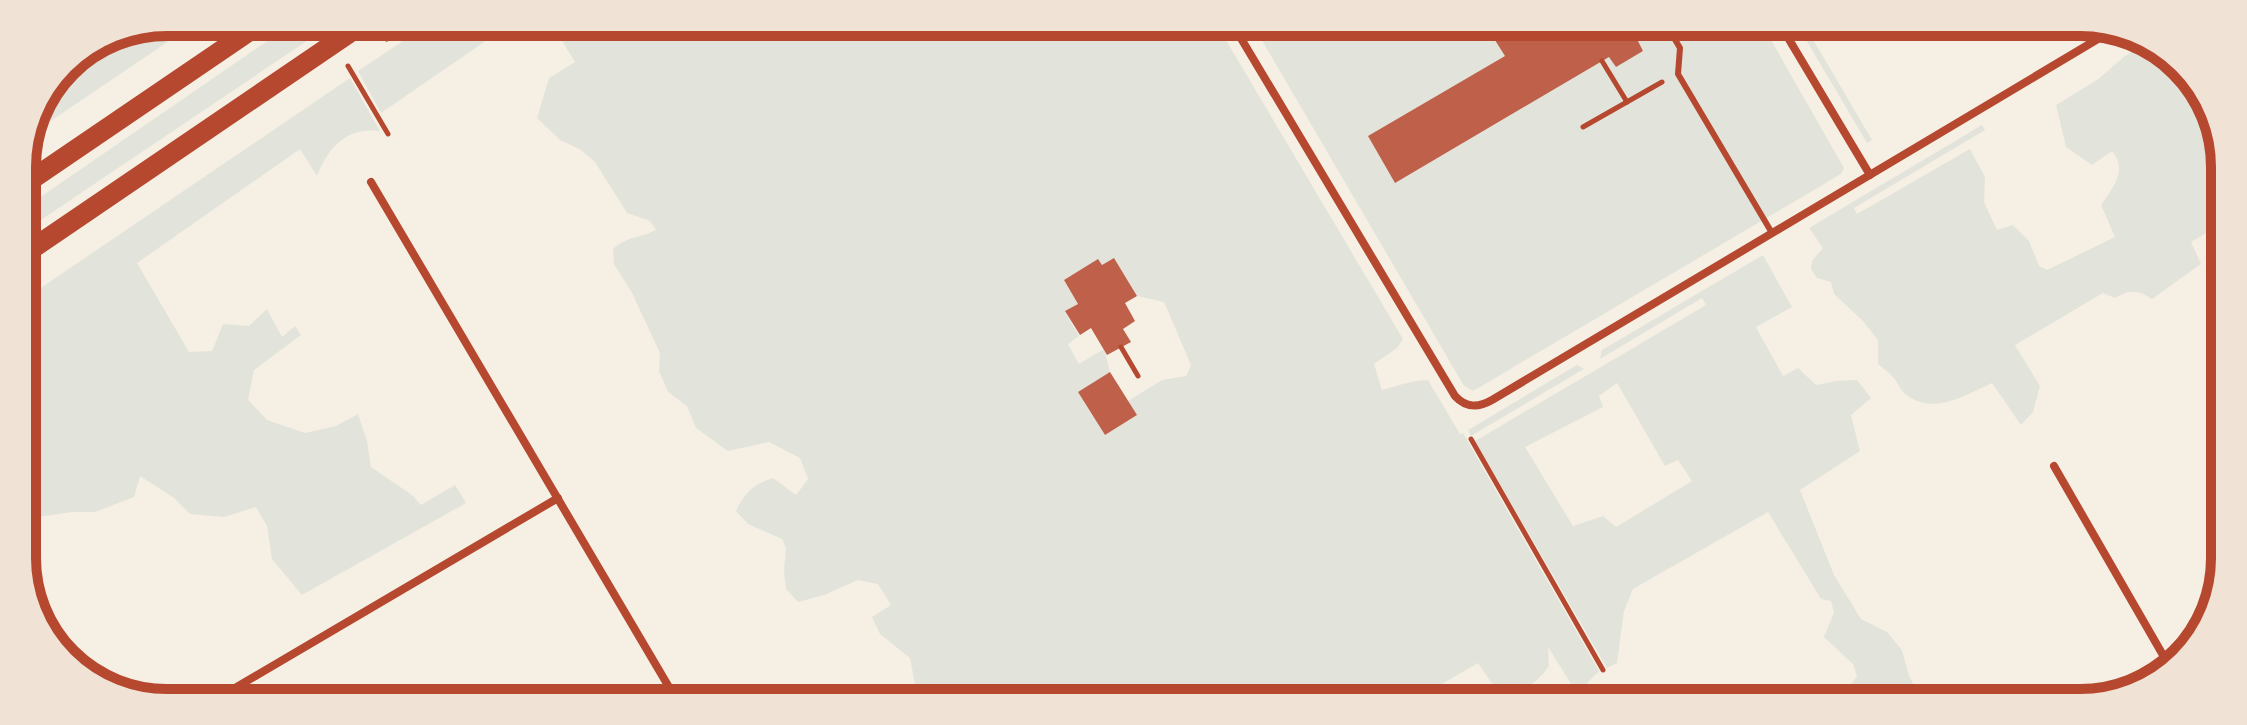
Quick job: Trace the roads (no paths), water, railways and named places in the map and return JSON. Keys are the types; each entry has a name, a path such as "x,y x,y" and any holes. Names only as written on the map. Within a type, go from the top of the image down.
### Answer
{"main road":[{"path":"36,176 242,36"},
{"path":"36,246 345,36"}],"street":[{"path":"1240,36 1455,396 1462,403 1474,406 1486,403 2100,38"},
{"path":"1787,36 1870,175"},
{"path":"371,182 670,689"},
{"path":"2054,466 2165,658"},
{"path":"233,689 558,498"}],"lane":[{"path":"1673,36 1680,48 1678,74 1772,233"}]}
